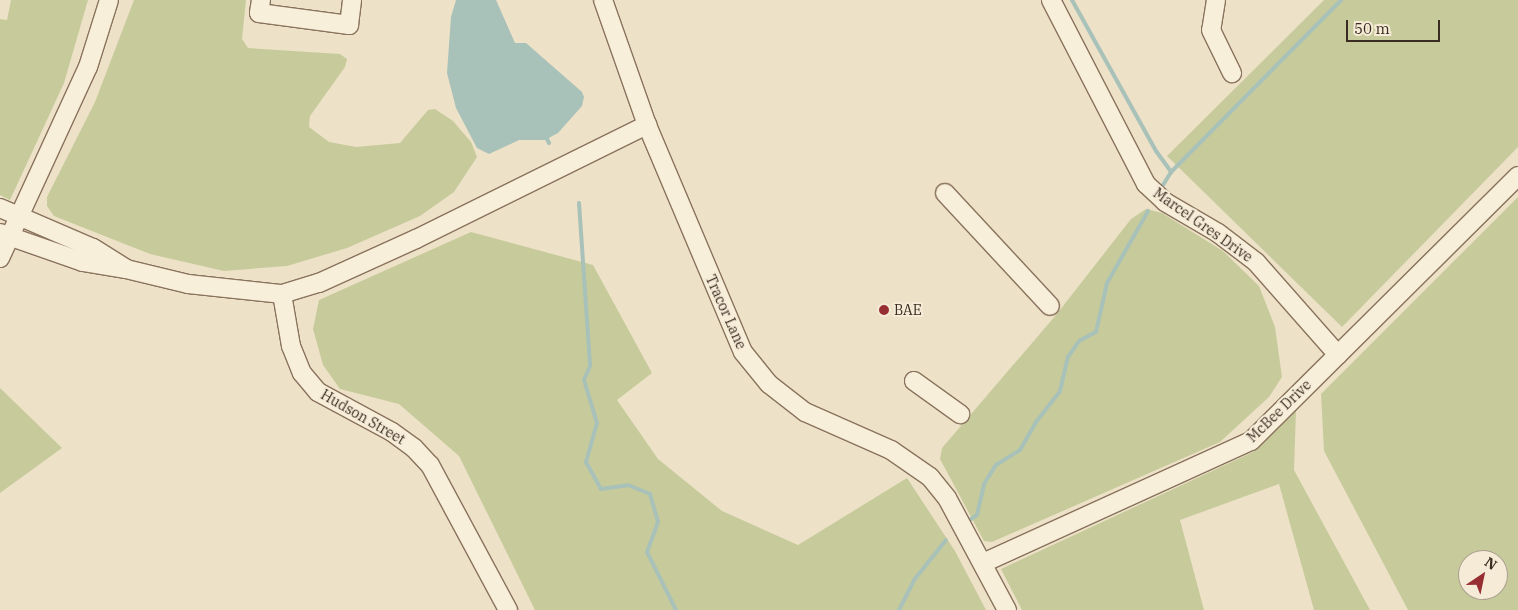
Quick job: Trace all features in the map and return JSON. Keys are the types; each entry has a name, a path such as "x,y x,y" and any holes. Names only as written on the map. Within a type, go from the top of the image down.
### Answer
{"street":[{"path":"0,258 6,236 20,219 88,67 109,0"},
{"path":"261,0 259,13 348,25 352,0"},
{"name":"Tracor Lane","path":"603,0 647,125 737,340 754,367 774,389 805,412 891,450 930,477 947,498 1008,610"},
{"name":"Marcel Gres Drive","path":"1051,0 1146,184 1164,202 1218,232 1256,262 1338,355"},
{"path":"1216,0 1211,30 1232,73"},
{"path":"6,236 83,262 126,269 188,284 282,294 319,283 416,239 647,125"},
{"name":"McBee Drive","path":"983,563 1251,441 1518,176"},
{"path":"945,193 1050,306"},
{"path":"0,208 20,219 93,248 126,269"},
{"name":"Hudson Street","path":"282,294 291,346 302,373 318,392 392,432 414,448 430,465 508,610"},
{"path":"914,381 960,414"}],"green space":[{"path":"11,0 88,0 64,83 10,200 0,195 0,19 7,20"},
{"path":"134,0 246,0 242,39 248,48 340,54 347,59 345,67 310,116 309,127 329,142 356,147 400,143 428,110 435,109 453,121 471,142 477,157 454,192 420,216 347,248 287,266 224,271 150,254 54,216 47,206 47,197 95,102"},
{"path":"1324,0 1518,0 1518,147 1342,327 1167,156"},
{"path":"1518,197 1518,610 1408,610 1324,451 1321,394"},
{"path":"1146,209 1162,213 1223,251 1259,286 1275,327 1282,377 1269,397 1220,442 992,542 984,541 940,459 942,448 1056,315 1131,219"},
{"path":"471,232 593,265 652,373 617,400 658,459 722,511 798,545 907,478 955,551 986,610 535,610 459,456 399,404 340,389 323,365 313,329 319,300"},
{"path":"0,388 62,448 0,493"},
{"path":"1296,410 1294,470 1370,610 1314,610 1279,484 1180,520 1204,610 1022,610 1001,569 1253,452"}],"water":[{"path":"456,0 496,0 515,43 526,43 582,92 584,97 582,106 558,133 545,140 519,140 489,154 477,148 456,108 447,73 451,17"}],"waterway":[{"path":"1072,0 1156,151 1171,172"},
{"path":"1163,185 1171,172 1341,0"},
{"path":"545,135 549,143"},
{"path":"579,203 590,366 584,380 597,423 586,462 601,489 628,485 650,494 658,522 647,552 676,610"},
{"path":"971,519 977,515 984,484 996,465 1020,450 1036,422 1060,391 1068,357 1079,341 1096,332 1107,283 1148,211"},
{"path":"899,610 914,580 946,540"}],"place":[{"name":"BAE","path":"884,310"}]}
